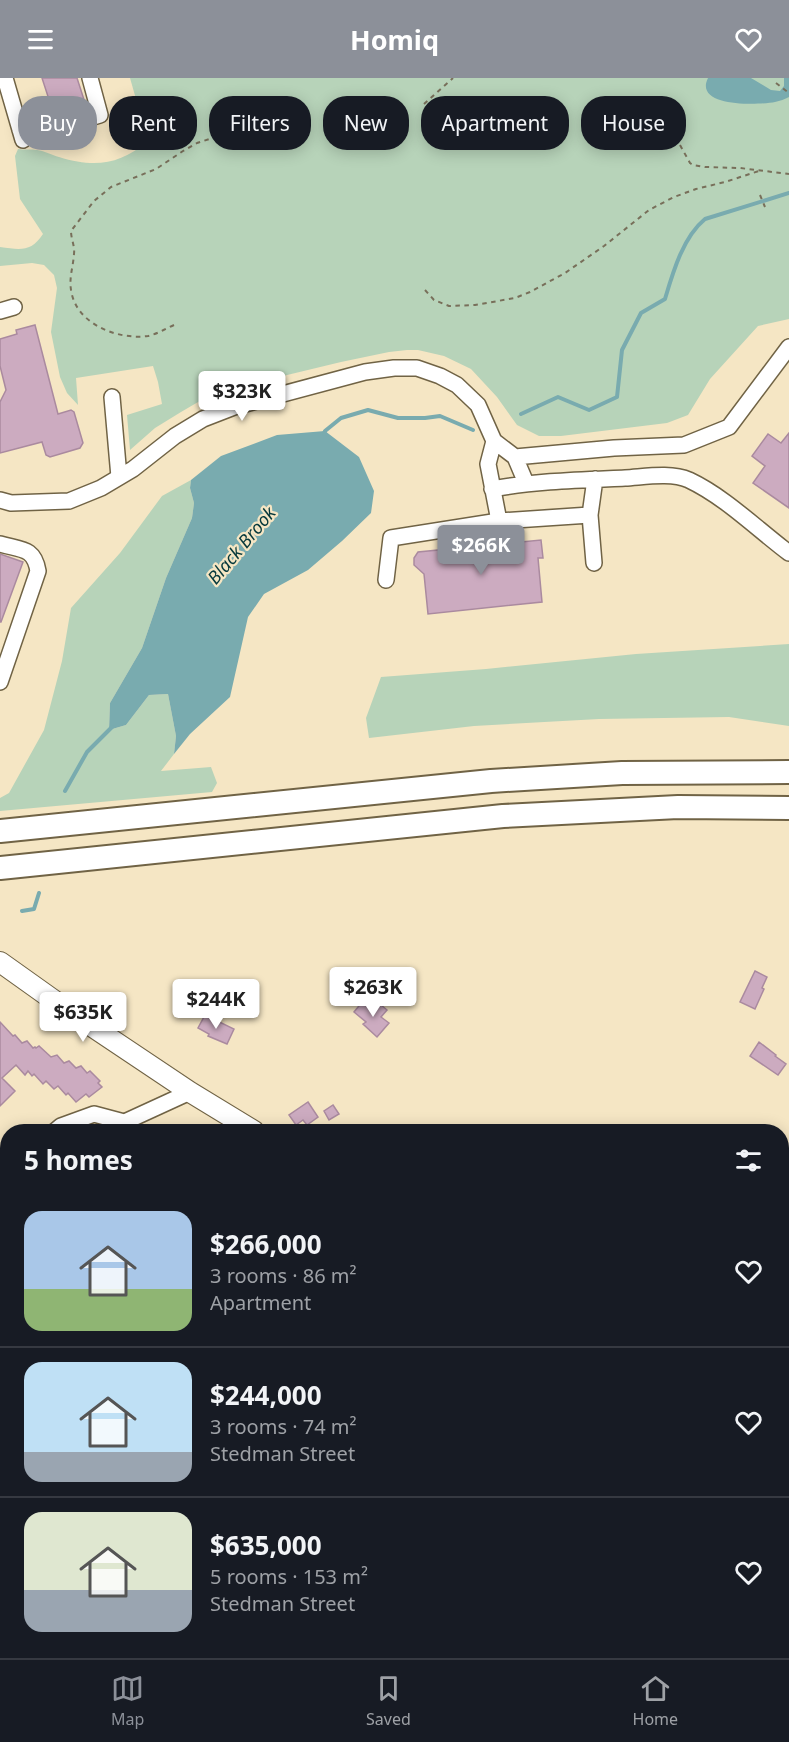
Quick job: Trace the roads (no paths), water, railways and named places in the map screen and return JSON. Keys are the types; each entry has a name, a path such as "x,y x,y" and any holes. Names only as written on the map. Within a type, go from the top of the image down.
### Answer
{"highway":[{"path":"0,831 491,781 622,773 789,772"},
{"path":"0,868 514,815 678,807 789,808"}],"main road":[{"path":"0,962 190,1092 243,1124"}],"street":[{"path":"5,78 22,135 47,123 60,128 100,115 90,78"},
{"path":"515,457 614,448 684,445 729,427 789,347"},
{"path":"0,500 11,503 69,501 101,488 133,469 175,436 203,419 234,407 365,372 394,368 417,368 440,376 457,386 478,405 494,441 515,457 526,483"},
{"path":"112,397 119,477"},
{"path":"494,441 488,464 499,521"},
{"path":"492,489 526,483 595,479 670,476 686,479 710,492 789,553"},
{"path":"594,563 590,515 595,479"},
{"path":"386,580 391,538 499,521 590,515"},
{"path":"0,544 30,553 36,559 38,572 0,682"},
{"path":"120,1124 190,1092"},
{"path":"66,1124 94,1114 124,1122"}],"water":[{"path":"708,78 751,78 771,90 780,91 784,86 784,78 789,78 789,97 767,103 744,104 719,100 710,95 706,88"},
{"path":"325,431 359,457 374,491 371,513 308,570 264,594 248,617 230,697 190,734 174,754 176,736 168,694 149,695 126,725 109,730 110,703 142,648 166,578 192,518 194,503 190,488 191,480 221,456 277,435"}],"waterway":[{"name":"Black Brook","path":"521,414 558,397 589,410 617,397 622,350 641,313 665,299 680,256 697,226 705,219 789,193"},
{"name":"Black Brook","path":"324,434 341,418 368,410 398,418 440,416 473,430"},
{"name":"Black Brook","path":"65,791 87,752 112,727"},
{"name":"Black Brook","path":"22,911 34,909 39,893"}]}
